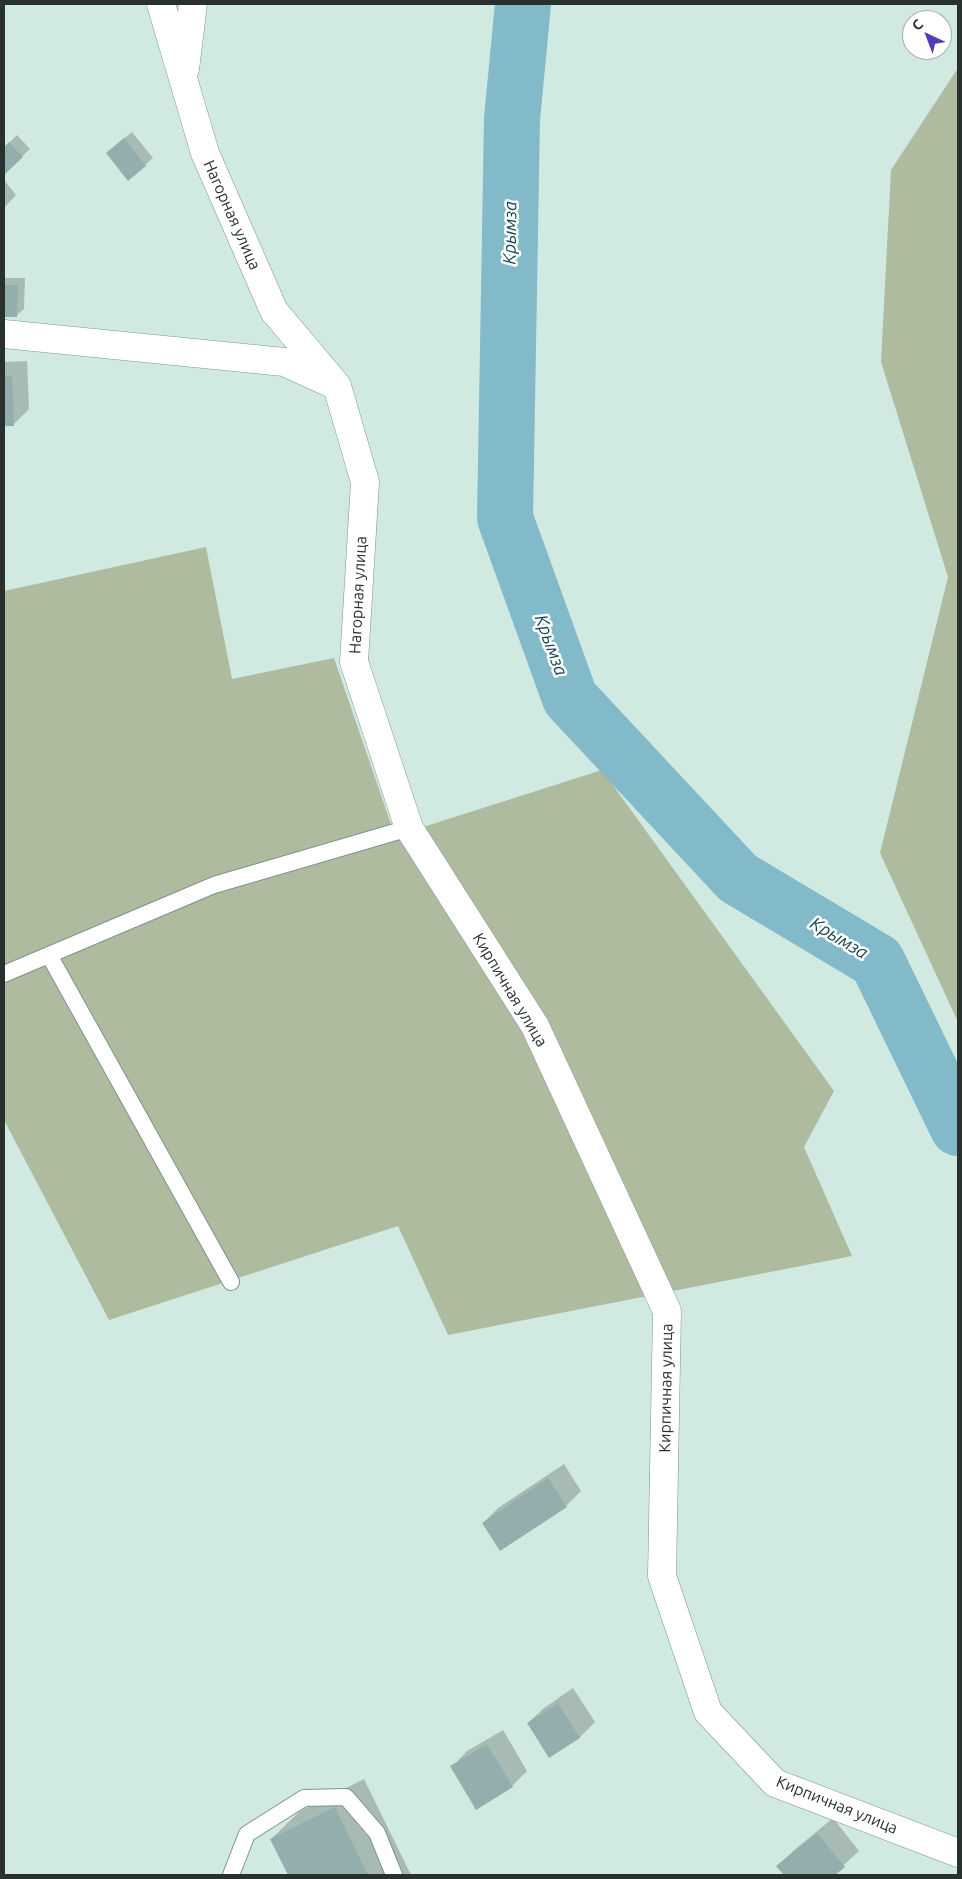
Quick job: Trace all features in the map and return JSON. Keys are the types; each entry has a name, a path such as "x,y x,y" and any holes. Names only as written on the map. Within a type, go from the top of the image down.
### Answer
{"street":[{"name":"Нагорная улица","path":"161,4 205,153 274,311 337,386 364,482 354,662 409,828"},
{"name":"Нагорная улица","path":"183,80 193,4"},
{"path":"4,334 284,362 337,386"},
{"name":"Кирпичная улица","path":"409,828 535,1026 667,1311 662,1576 708,1712 774,1783 958,1853"}],"lane":[{"path":"4,974 214,885 409,828"},
{"path":"49,955 231,1282"},
{"path":"232,1875 247,1834 304,1798 346,1796 377,1833 394,1875"}],"green space":[{"path":"958,68 958,1022 880,853 948,577 881,362 891,170"},
{"path":"206,547 232,679 334,658 395,836 602,770 834,1091 804,1147 852,1256 448,1335 398,1226 109,1320 4,1120 4,591"}],"building":[{"path":"124,138 146,166 128,181 106,153"},
{"path":"9,142 23,157 4,175 4,147"},
{"path":"4,285 18,285 17,317 4,317"},
{"path":"4,376 12,376 14,426 4,426"},
{"path":"548,1478 567,1507 500,1551 482,1523"},
{"path":"558,1703 580,1738 549,1758 527,1723"},
{"path":"487,1744 513,1787 476,1810 450,1766"},
{"path":"335,1807 368,1875 288,1875 270,1839"},
{"path":"817,1833 845,1867 835,1875 784,1875 776,1866"}],"waterway":[{"name":"Крымза","path":"523,4 512,119 505,518 570,698 738,878 877,961 958,1128"}]}
